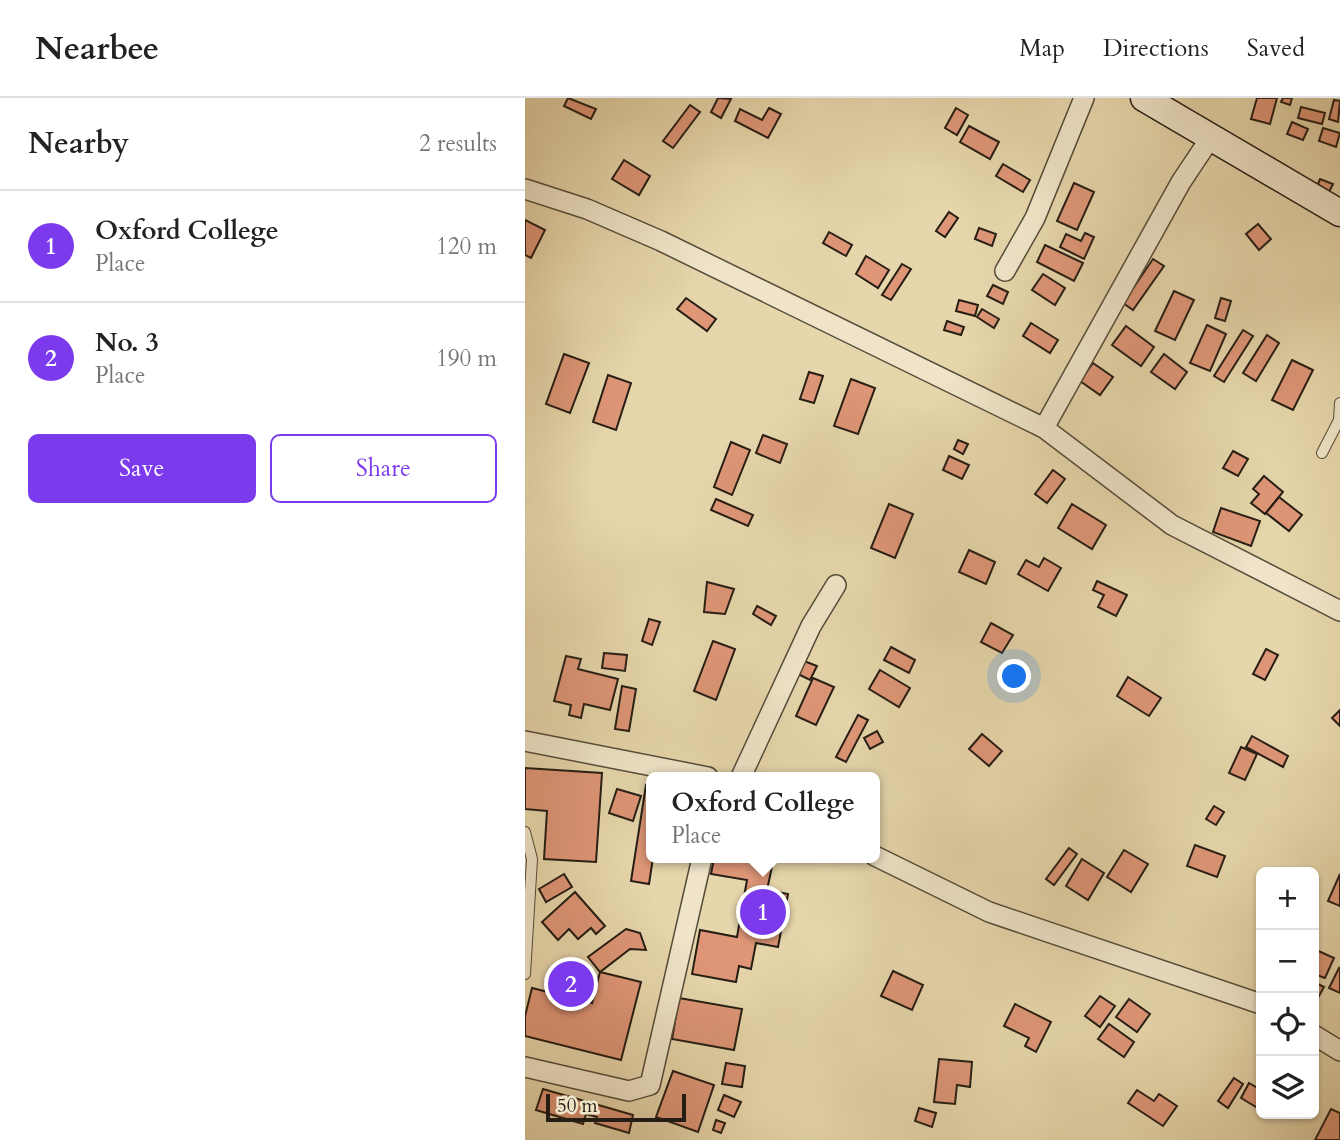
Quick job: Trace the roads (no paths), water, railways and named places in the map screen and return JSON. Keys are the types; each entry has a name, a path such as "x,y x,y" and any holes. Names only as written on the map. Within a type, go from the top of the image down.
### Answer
{"street":[{"path":"1005,271 1035,218 1084,98"},
{"path":"1154,100 1340,213"},
{"path":"1044,428 1181,182 1211,136"},
{"path":"525,189 587,209 661,241 1044,428 1172,525 1340,611"},
{"path":"743,772 811,626 835,585"},
{"path":"525,741 683,772"},
{"path":"880,858 989,912 1256,1002"},
{"path":"525,1067 629,1091 650,1085 701,863"},
{"path":"1319,1038 1340,1051"}],"lane":[{"path":"1322,453 1339,419 1340,403"},
{"path":"525,832 532,859 525,974"}],"place":[{"name":"Oxford College","path":"763,912"},
{"name":"No. 3","path":"571,984"}]}
